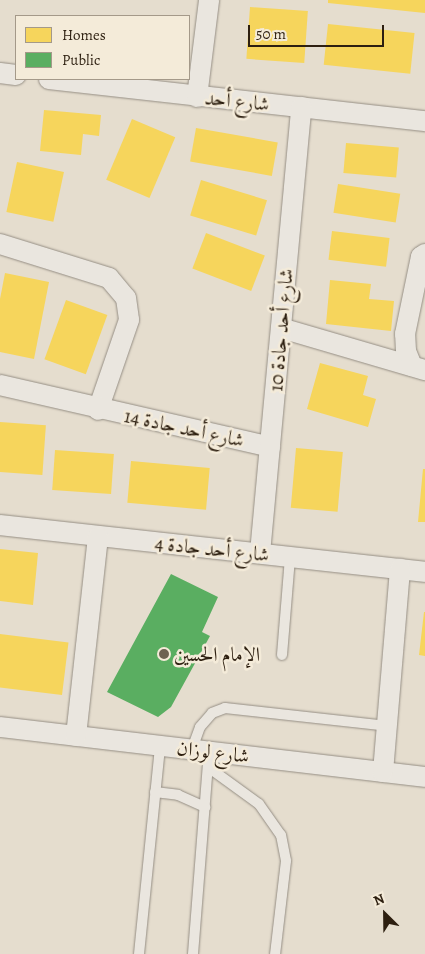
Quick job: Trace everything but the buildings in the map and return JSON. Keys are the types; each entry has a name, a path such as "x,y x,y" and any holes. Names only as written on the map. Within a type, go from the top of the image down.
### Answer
{"street":[{"path":"197,97 209,0"},
{"path":"0,73 15,75"},
{"name":"شارع أحد","path":"58,80 425,121"},
{"name":"شارع أحد جادة 10","path":"260,553 301,107"},
{"name":"شارع أحد جادة 14","path":"0,244 109,278 126,298 129,320 98,410"},
{"path":"419,368 406,351 405,334 421,257 425,254"},
{"path":"281,328 419,368"},
{"name":"شارع أحد جادة 14","path":"0,384 98,410 270,447"},
{"name":"شارع أحد جادة 4","path":"0,525 425,572"},
{"path":"76,736 98,537"},
{"path":"384,772 400,569"},
{"name":"شارع لوزان","path":"0,728 160,746 203,756 425,777"}],"lane":[{"path":"282,655 290,557"},
{"path":"193,954 205,807 200,727 212,713 225,708 387,726"},
{"path":"139,954 160,746"},
{"path":"203,756 259,804 281,835 286,861 275,954"},
{"path":"155,792 178,795 205,807"}],"place":[{"name":"الإمام الحسين","path":"164,654"}]}
